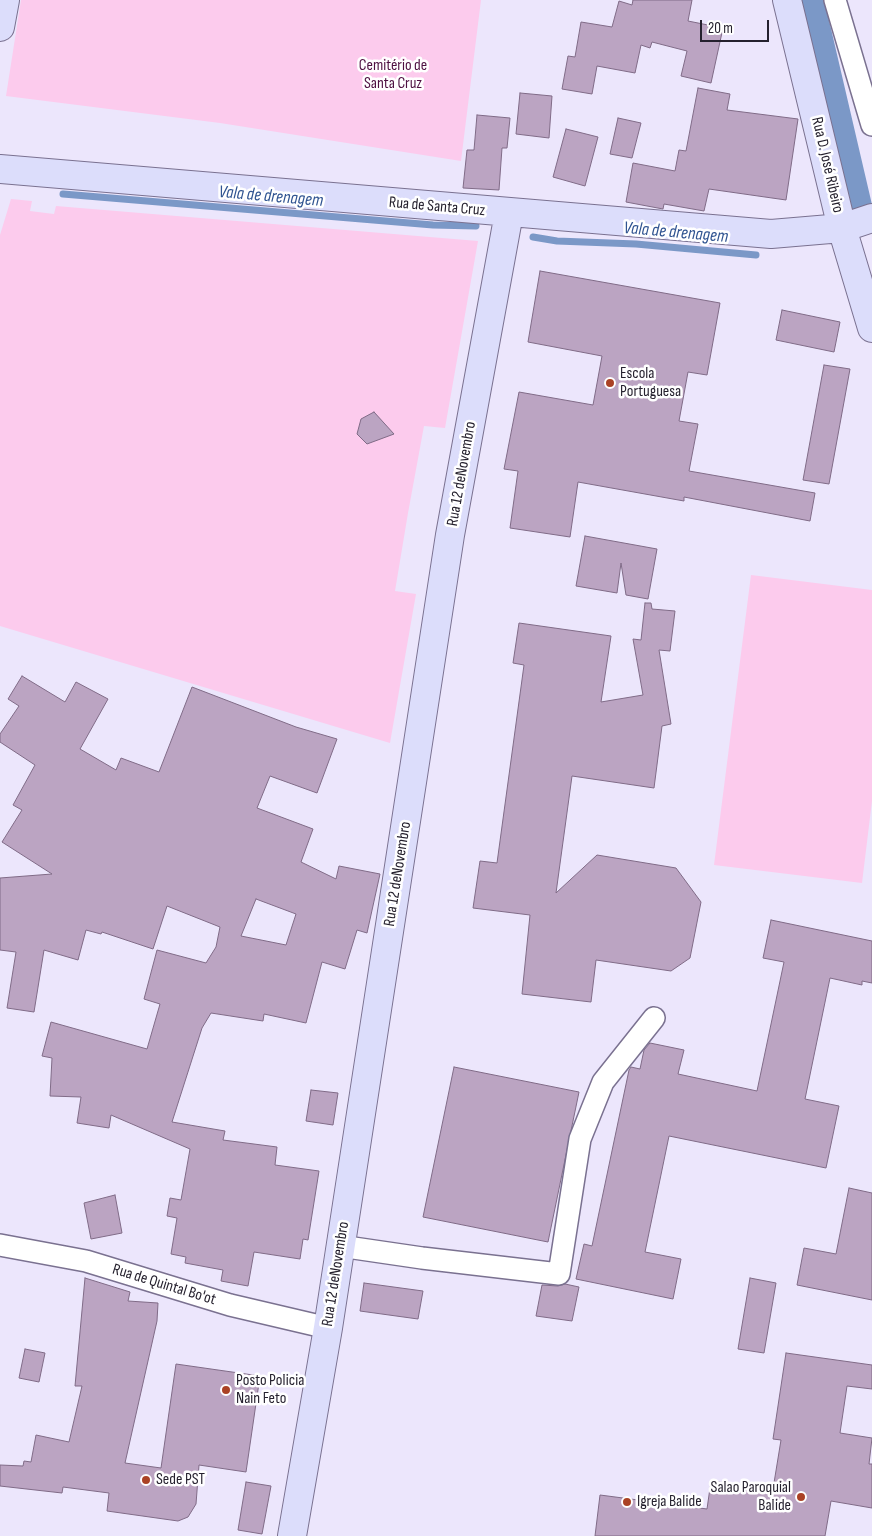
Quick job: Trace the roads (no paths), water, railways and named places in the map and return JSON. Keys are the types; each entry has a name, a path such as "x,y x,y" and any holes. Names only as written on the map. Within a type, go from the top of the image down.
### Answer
{"street":[{"path":"0,27 5,0"},
{"name":"Rua D. José Ribeiro","path":"787,0 842,228 870,311"},
{"path":"835,0 872,125"},
{"name":"Rua de Santa Cruz","path":"0,168 771,234 842,228 872,218"},
{"name":"Rua 12 deNovembro","path":"292,1536 328,1328 450,535 509,213"},
{"path":"340,1246 422,1258 559,1274 580,1139 603,1082 654,1018"},
{"name":"Rua de Quintal Bo'ot","path":"0,1245 86,1261 230,1305 328,1328"}],"waterway":[{"path":"812,0 860,206"},
{"name":"Vala de drenagem","path":"63,194 433,225 476,226"},
{"name":"Vala de drenagem","path":"533,237 557,241 636,244 756,255"}],"place":[{"name":"Escola Portuguesa","path":"610,383"},
{"name":"Posto Policia Nain Feto","path":"226,1390"},
{"name":"Sede PST","path":"146,1480"},
{"name":"Salao Paroquial Balide","path":"801,1497"},
{"name":"Igreja Balide","path":"627,1502"}],"park label":[{"name":"Cemitério de Santa Cruz","path":"393,75"}]}
